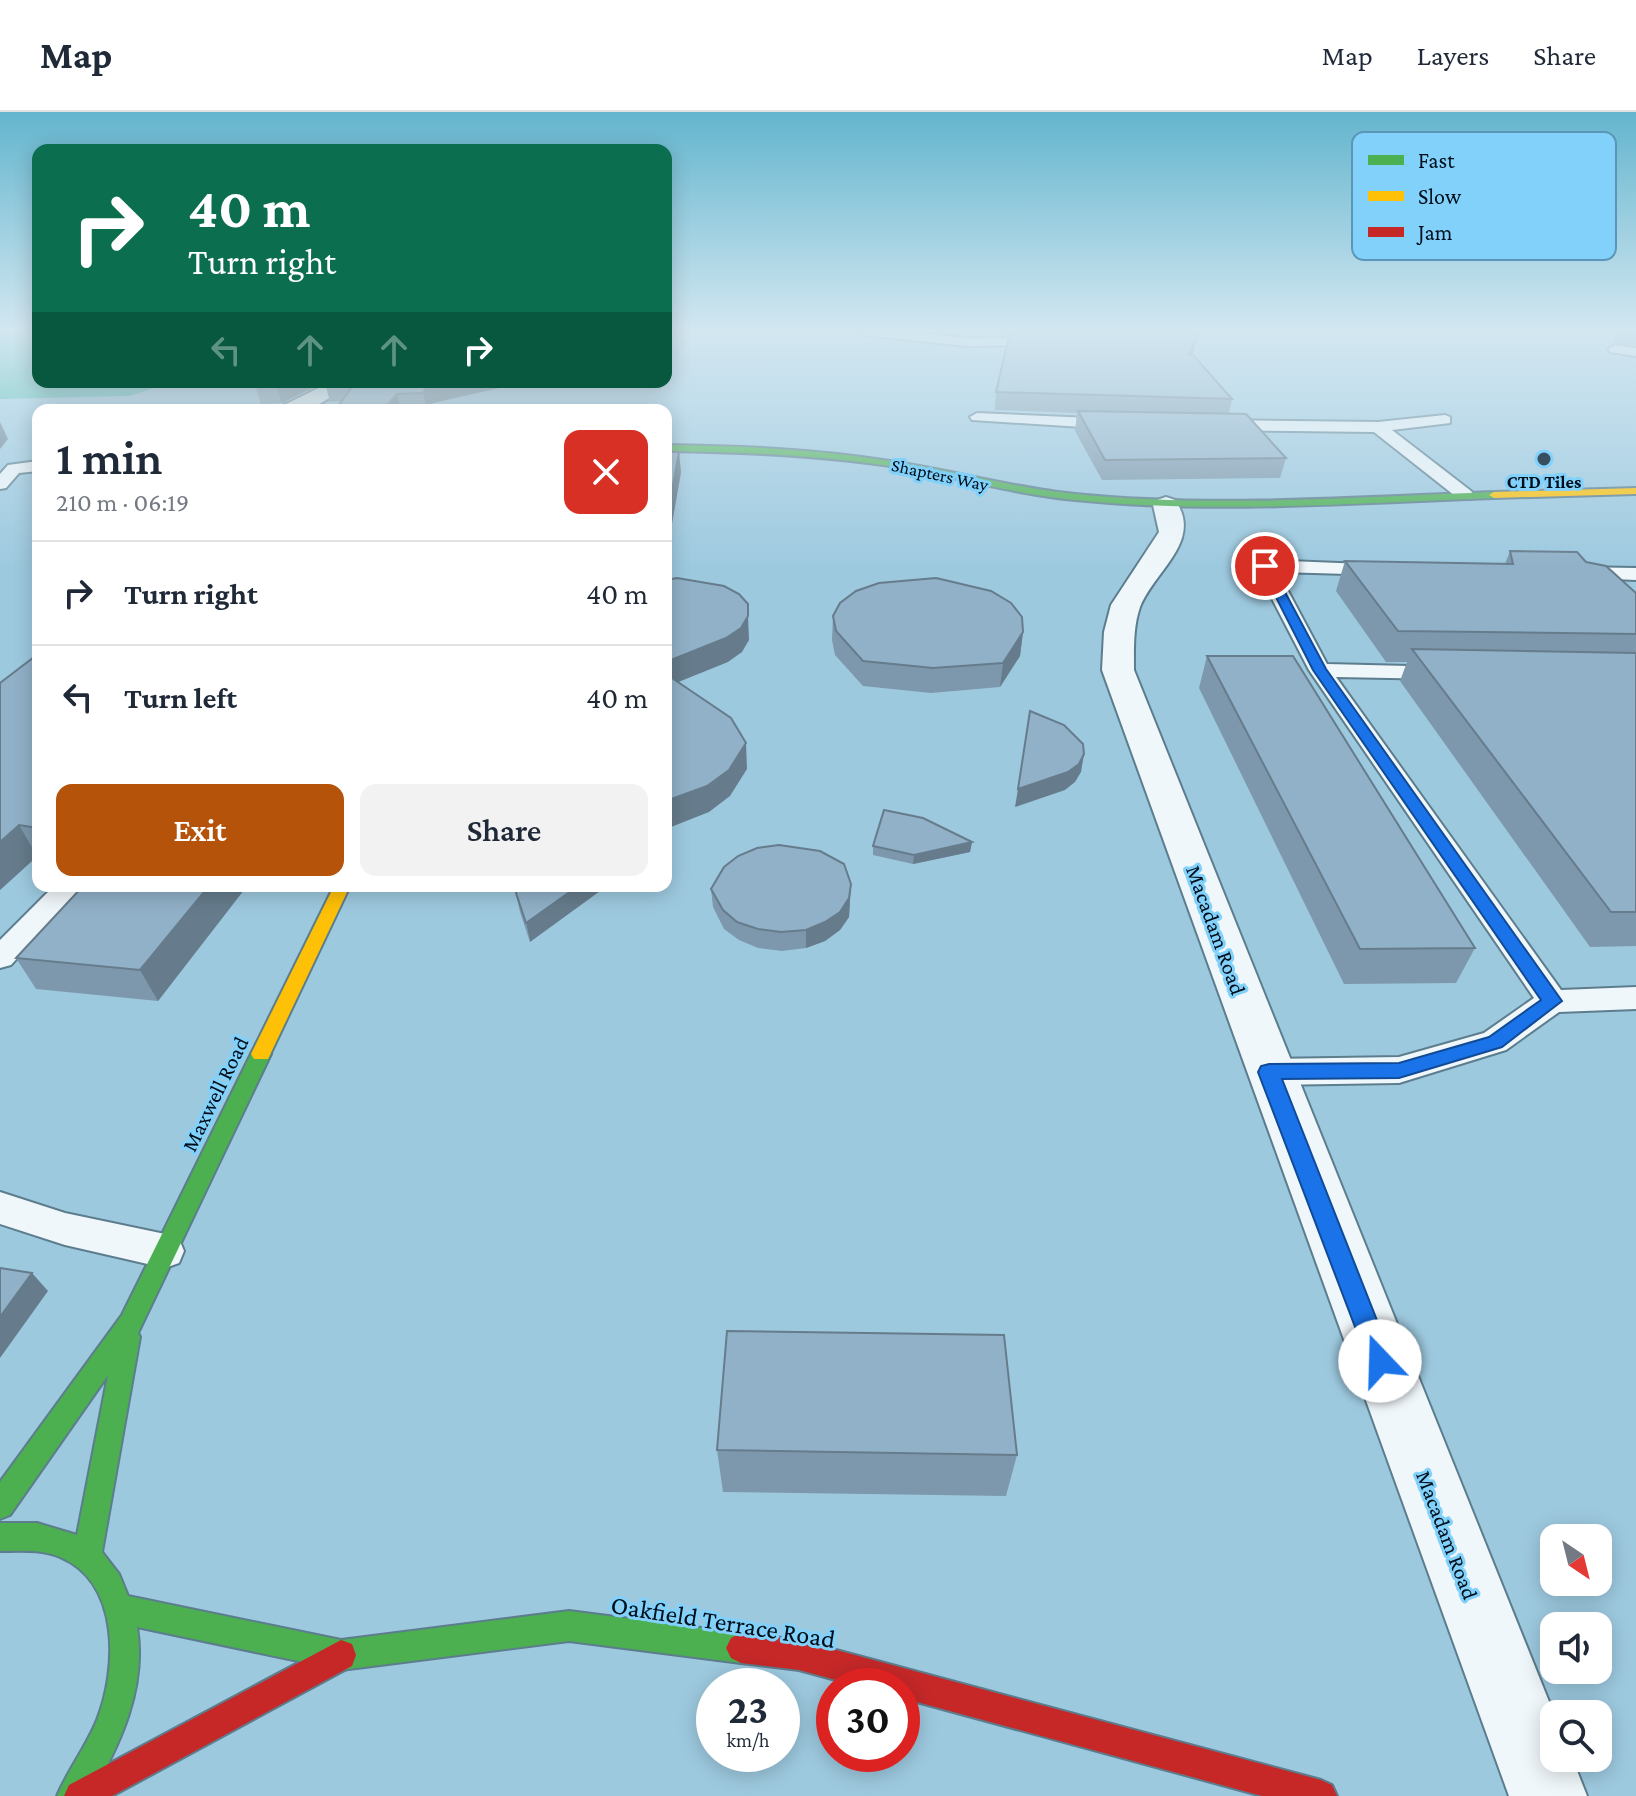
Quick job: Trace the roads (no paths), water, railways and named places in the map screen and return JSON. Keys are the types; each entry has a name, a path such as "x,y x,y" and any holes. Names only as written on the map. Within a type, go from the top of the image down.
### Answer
{"street":[{"name":"Shapters Way","path":"672,448 782,450 869,460 988,485 1072,497 1166,505"},
{"path":"1166,505 1636,491"},
{"name":"Macadam Road","path":"1166,505 1172,532 1126,605 1119,632 1118,670 1548,1796"},
{"name":"Maxwell Road","path":"0,1505 131,1323 339,892"},
{"name":"Maxwell Road","path":"87,1555 131,1323"},
{"path":"0,1537 37,1536 63,1542 87,1555 109,1578 123,1609 126,1665 108,1732 73,1796"},
{"name":"Oakfield Terrace Road","path":"123,1609 341,1655 569,1626 799,1655 1321,1796"},
{"name":"Oakfield Terrace Road","path":"80,1796 341,1655"}],"lane":[{"path":"977,417 1126,424"},
{"path":"1200,425 1378,427 1445,420"},
{"path":"1378,427 1465,495"},
{"path":"0,484 7,468 32,466"},
{"path":"1400,569 1265,566 1320,670 1552,1001"},
{"path":"1545,572 1636,574"},
{"path":"1320,670 1462,672"},
{"path":"0,958 63,893"},
{"path":"1269,1072 1399,1070 1495,1042 1552,1001 1636,998"},
{"path":"0,1208 65,1229 165,1251"}],"place":[{"name":"CTD Tiles","path":"1544,459"}]}
